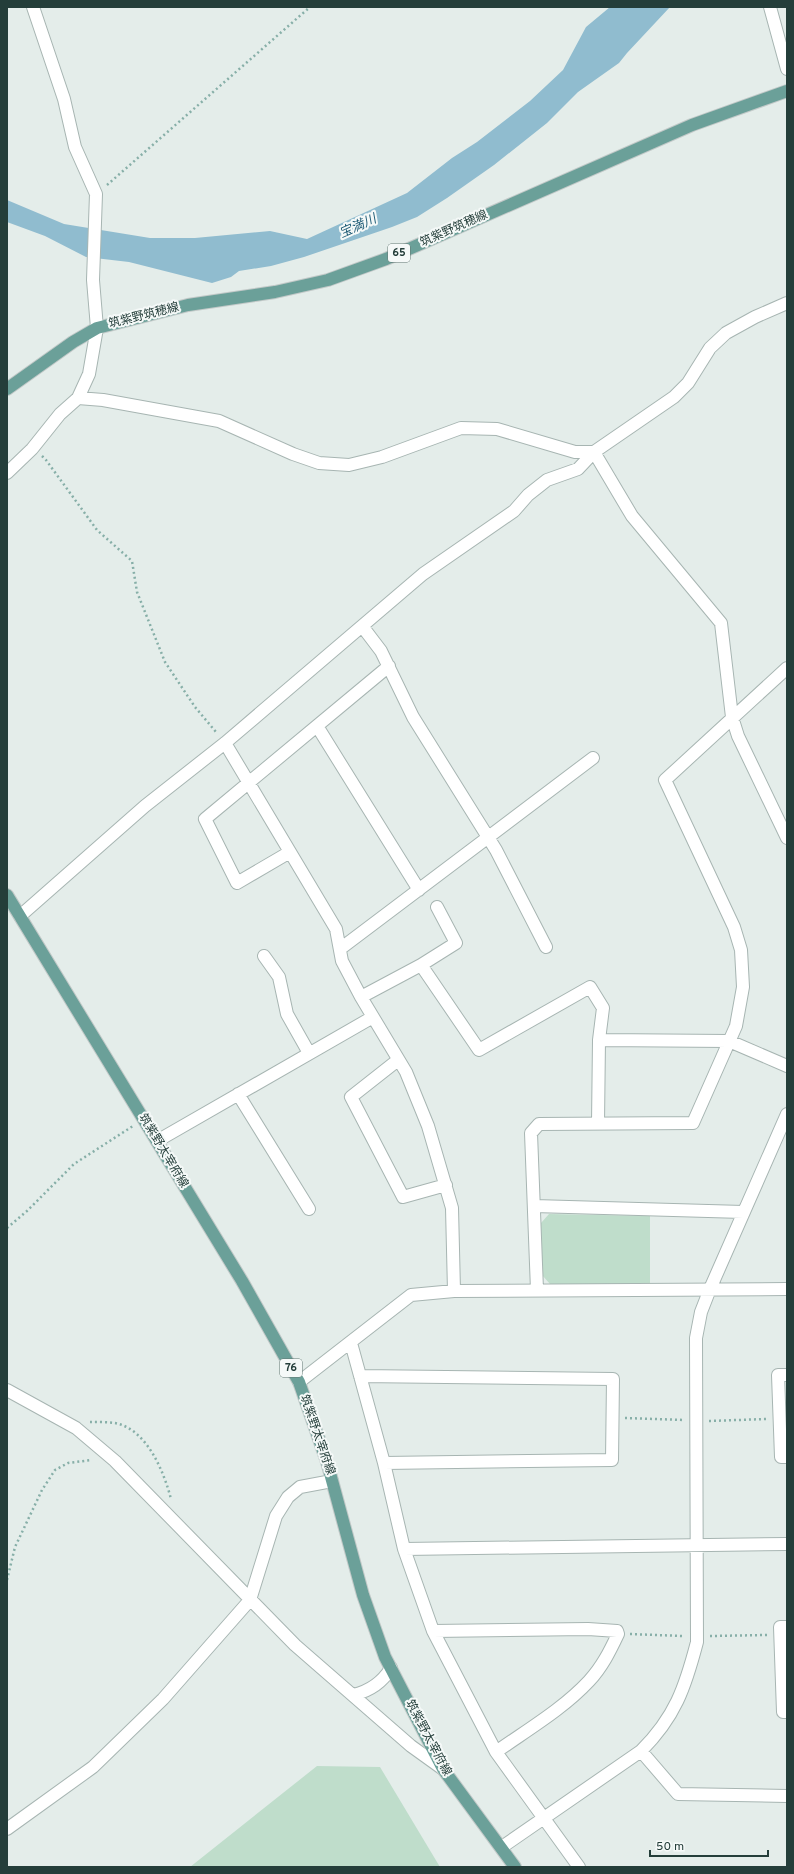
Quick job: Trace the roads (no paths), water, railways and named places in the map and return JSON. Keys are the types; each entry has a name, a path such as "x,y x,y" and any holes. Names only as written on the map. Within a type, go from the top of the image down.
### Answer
{"main road":[{"name":"筑紫野筑穂線","path":"7,389 73,342 97,328 188,305 275,292 328,280 386,259 692,126 787,91"},
{"name":"筑紫野太宰府線","path":"7,895 242,1281 299,1382 332,1481 362,1595 391,1668 443,1769 502,1847 515,1867"}],"street":[{"path":"7,473 32,449 60,414 78,398 89,374 97,328 94,280 96,194 75,147 64,100 33,7"},
{"path":"770,8 787,69"},
{"path":"20,916 145,806 225,744 423,574 514,511 528,495 547,480 578,469 594,452 674,397 688,383 710,348 726,333 755,317 787,303"},
{"path":"78,398 103,400 219,421 293,454 319,463 350,465 382,457 461,428 497,429 576,452 594,452"},
{"path":"594,452 632,516 721,623 732,717 738,736 787,838"},
{"path":"362,626 381,651 414,717 496,850 546,947"},
{"path":"290,852 237,883 205,819 249,784 389,666"},
{"path":"537,1290 531,1133 539,1124 693,1123 736,1026 743,987 741,950 734,927 665,780 787,668"},
{"path":"317,726 419,890"},
{"path":"225,744 336,929 342,961 361,997 406,1072 428,1126 452,1208 454,1291"},
{"path":"340,949 593,758"},
{"path":"361,997 421,965 456,943 437,907"},
{"path":"264,956 279,977 287,1014 309,1053"},
{"path":"421,965 479,1050 590,987 603,1008 599,1040 598,1123"},
{"path":"157,1141 373,1017"},
{"path":"599,1040 729,1041 787,1066"},
{"path":"398,1060 351,1097 403,1197 446,1185"},
{"path":"238,1094 309,1209"},
{"path":"502,1847 544,1820 641,1751 656,1735 674,1709 688,1676 697,1636 696,1338 701,1312 710,1289 787,1114"},
{"path":"534,1206 743,1212"},
{"path":"299,1382 411,1295 454,1291 787,1289"},
{"path":"351,1343 384,1463 404,1549 433,1631 496,1752 579,1867"},
{"path":"787,1375 778,1375 781,1457 787,1457"},
{"path":"360,1376 613,1379 612,1460 384,1463"},
{"path":"7,1390 72,1426 115,1461 170,1519 295,1645 411,1746 443,1769"},
{"path":"7,1829 93,1767 163,1699 250,1600 276,1516 288,1497 300,1487 332,1481"},
{"path":"404,1549 787,1544"},
{"path":"433,1631 588,1629 617,1631 618,1634 605,1659 589,1681 571,1698 496,1752"},
{"path":"783,1631 783,1712 787,1712"},
{"path":"353,1695 364,1692 380,1683 391,1668"},
{"path":"641,1751 678,1794 787,1796"}],"water":[{"name":"宝満川","path":"610,7 670,7 619,63 578,92 547,123 494,165 417,217 392,227 304,257 271,266 239,271 231,277 212,283 129,262 86,257 45,236 7,222 7,200 64,224 150,238 195,238 270,231 307,239 407,193 452,158 477,142 530,101 563,70 586,27"}]}
